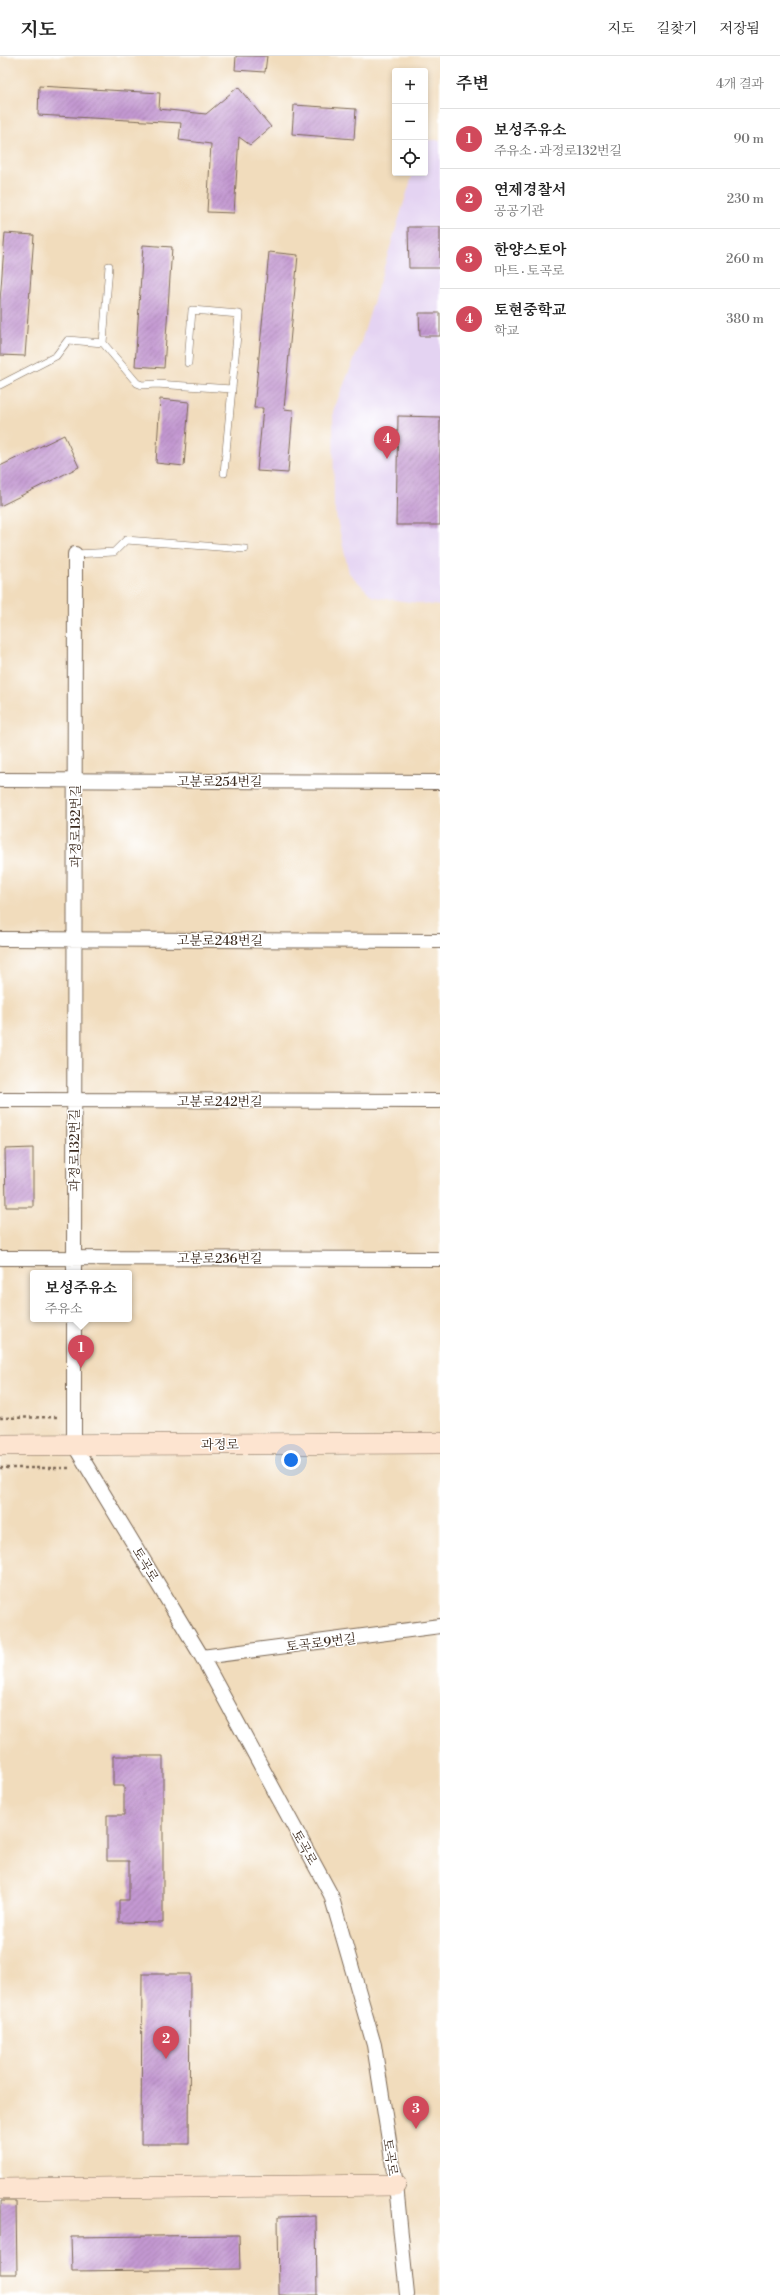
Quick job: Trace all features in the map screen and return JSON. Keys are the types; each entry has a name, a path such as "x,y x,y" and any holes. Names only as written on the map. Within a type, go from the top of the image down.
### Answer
{"main road":[{"name":"과정로","path":"0,1445 440,1443"},
{"path":"0,2189 396,2185"}],"street":[{"name":"과정로132번길","path":"74,1270 75,554"},
{"name":"고분로254번길","path":"0,780 440,782"},
{"name":"고분로248번길","path":"0,939 440,941"},
{"name":"고분로242번길","path":"0,1100 440,1101"},
{"name":"고분로236번길","path":"0,1258 440,1259"},
{"path":"74,1322 74,1445"},
{"name":"토곡로","path":"74,1445 202,1657 331,1895 374,2045 396,2185 407,2295"},
{"name":"토곡로9번길","path":"202,1657 440,1626"}],"lane":[{"path":"108,266 104,343 137,383 142,385 156,384 232,389"},
{"path":"188,363 192,310 239,314 224,473"},
{"path":"0,385 56,356 68,340 104,343"},
{"name":"과정로132번길","path":"75,554 114,552 126,540 245,549"}],"path":[{"path":"0,1418 63,1417"},
{"path":"0,1468 74,1468"}],"shaded area":[{"path":"428,140 440,140 440,606 373,597 349,573 334,506 333,411 360,345 412,176 428,176"}],"building":[{"path":"236,56 267,56 265,72 235,70"},
{"path":"39,86 160,93 159,109 206,114 238,87 271,127 250,145 239,137 234,213 207,212 211,144 179,140 181,123 38,115"},
{"path":"294,105 356,109 354,139 292,134"},
{"path":"408,227 440,227 440,268 409,268"},
{"path":"5,233 34,235 25,356 0,355 0,301"},
{"path":"143,245 172,247 164,368 135,366"},
{"path":"269,252 298,255 284,409 293,410 288,473 257,471 263,408 254,408"},
{"path":"419,313 440,313 440,336 420,336"},
{"path":"160,399 189,402 184,466 156,463"},
{"path":"398,416 440,417 440,525 396,525"},
{"path":"64,435 79,467 0,506 0,466"},
{"path":"33,1148 33,1207 6,1207 5,1149"},
{"path":"113,1756 163,1756 163,1923 119,1922 119,1900 129,1900 129,1861 107,1861 107,1815 124,1815 124,1786 113,1786"},
{"path":"142,1974 190,1974 189,2144 141,2144"},
{"path":"0,2201 16,2201 17,2274 0,2274"},
{"path":"316,2216 317,2295 279,2295 278,2217"},
{"path":"239,2235 240,2269 72,2271 71,2237"}],"place":[{"name":"토현중학교","path":"387,459"},
{"name":"보성주유소","path":"81,1368"},
{"name":"연제경찰서","path":"166,2059"},
{"name":"한양스토아","path":"416,2129"}]}
